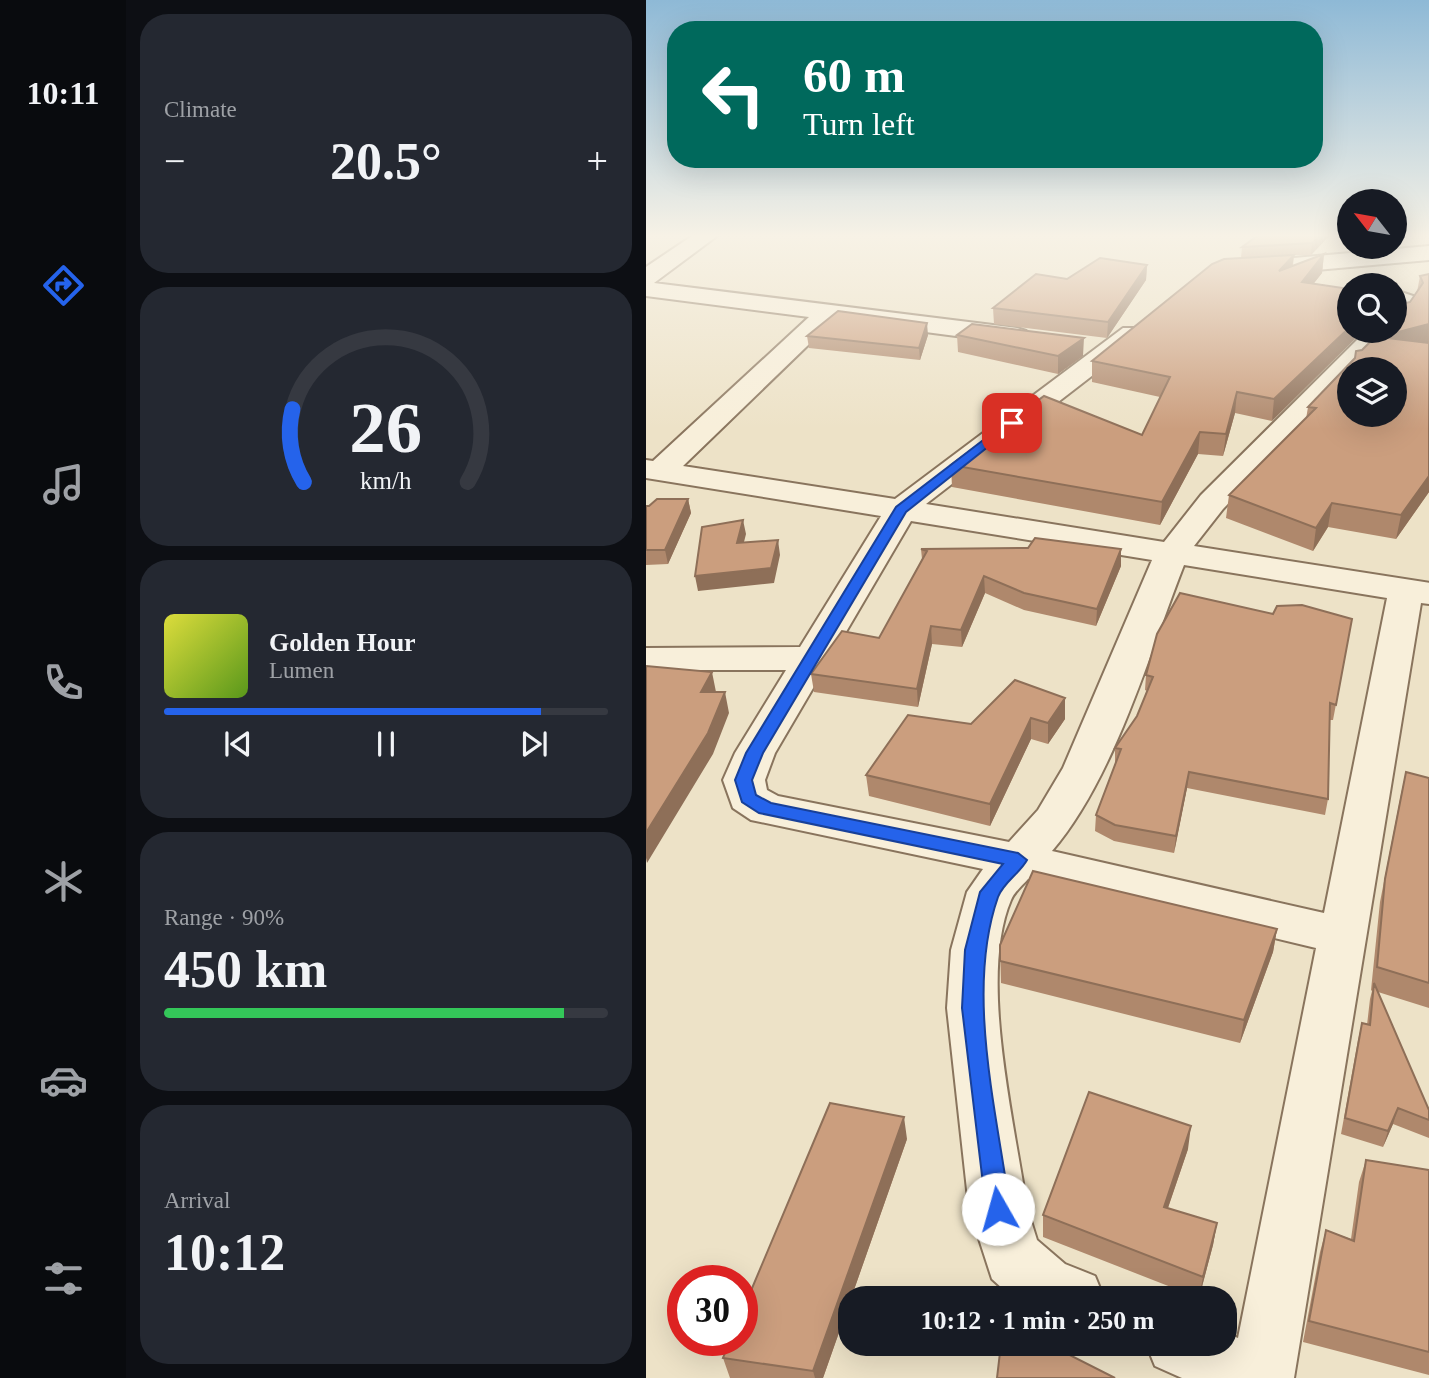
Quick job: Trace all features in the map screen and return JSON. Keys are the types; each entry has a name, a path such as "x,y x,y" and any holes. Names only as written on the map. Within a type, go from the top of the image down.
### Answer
{"street":[{"path":"746,300 1045,340"},
{"path":"653,470 831,310"},
{"path":"1152,317 932,483 901,510 754,753 744,780 748,798 766,809 1018,860 1342,936"},
{"path":"1072,343 1113,349"},
{"path":"1044,1286 1013,1258 998,1209 972,1008 975,950 990,892 1053,821 1084,768 1172,553 1212,502 1368,343"},
{"path":"653,470 1418,592 1342,936 1262,1378"},
{"path":"646,659 812,658"},
{"path":"1205,1356 1256,1378"}],"building":[{"path":"1003,300 1123,300 1108,322 993,308"},
{"path":"1167,300 1337,300 1337,339 1274,399 1237,392 1226,434 1200,432 1162,502 951,465 1044,396 1142,435 1170,377 1092,361"},
{"path":"1429,300 1429,324 1407,330 1407,303"},
{"path":"838,311 927,323 919,348 807,336"},
{"path":"972,324 1084,338 1058,356 957,335"},
{"path":"1407,340 1429,343 1429,476 1401,515 1332,503 1316,528 1229,495 1316,408 1308,407 1337,377 1337,427 1407,427 1407,357 1355,357 1356,351 1362,350 1369,343 1407,343"},
{"path":"657,499 688,499 665,550 646,550 646,506"},
{"path":"743,520 737,543 778,540 771,568 695,576 702,527"},
{"path":"1035,538 1121,549 1097,609 1024,593 984,576 961,630 931,626 917,689 811,674 842,631 879,638 927,551 921,549 1028,548"},
{"path":"1180,593 1273,614 1277,606 1302,605 1352,619 1336,705 1330,703 1328,799 1189,772 1176,836 1115,825 1096,815 1121,749 1115,748 1137,716 1153,677 1146,675 1157,634"},
{"path":"646,666 712,672 701,692 725,692 708,733 646,833"},
{"path":"1015,680 1065,698 1048,723 1031,718 990,804 866,775 908,715 971,724"},
{"path":"1406,772 1429,778 1429,983 1377,967 1385,879"},
{"path":"1033,871 1277,929 1244,1020 1000,961 1000,945"},
{"path":"1374,983 1429,1110 1429,1120 1398,1108 1388,1131 1345,1118 1362,1023 1370,1025"},
{"path":"1089,1092 1191,1126 1164,1207 1217,1223 1203,1277 1043,1215"},
{"path":"830,1103 904,1117 843,1286 838,1286 838,1301 813,1371 723,1358 758,1356 758,1274"},
{"path":"1366,1160 1429,1170 1429,1352 1309,1321 1326,1230 1354,1241"},
{"path":"1000,1356 1072,1356 1115,1378 997,1378"}],"route":[{"path":"998,1209 972,1008 975,950 990,892 1018,860 766,809 748,798 744,780 754,753 901,510 932,483 1012,423"}]}
